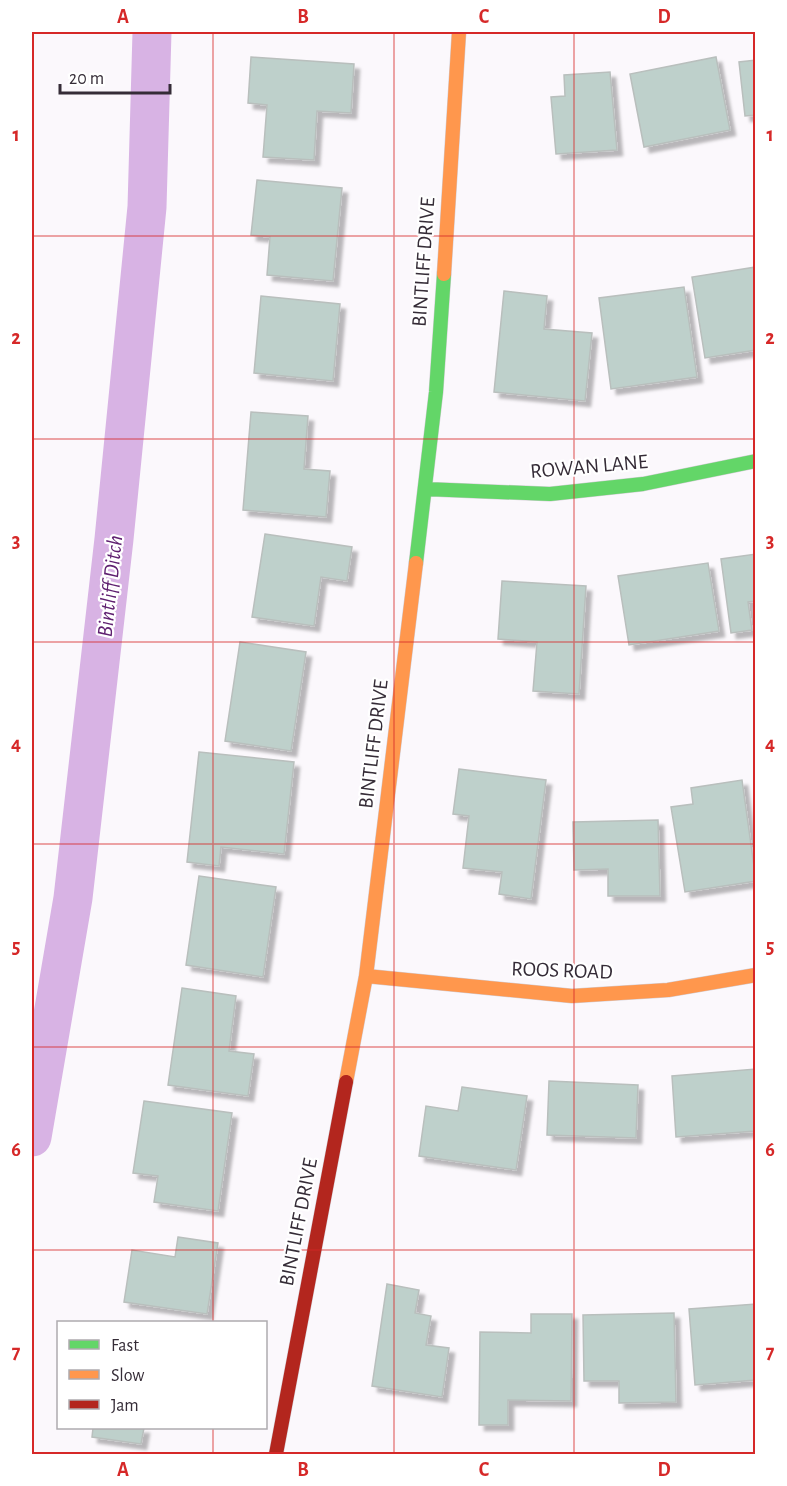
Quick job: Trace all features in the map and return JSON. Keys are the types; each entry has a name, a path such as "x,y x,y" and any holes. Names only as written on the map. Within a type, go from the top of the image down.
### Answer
{"street":[{"name":"BINTLIFF DRIVE","path":"276,1455 366,976 436,392 459,32"},
{"name":"ROWAN LANE","path":"425,489 549,494 643,484 756,461"},
{"name":"ROOS ROAD","path":"366,976 572,996 668,990 756,975"}],"building":[{"path":"251,57 354,64 351,113 317,111 314,160 263,157 267,105 248,103"},
{"path":"716,57 730,130 644,147 630,74"},
{"path":"756,60 756,115 745,116 739,62"},
{"path":"610,72 617,150 556,154 551,97 565,96 564,75"},
{"path":"257,180 342,188 333,281 267,275 270,237 251,235"},
{"path":"756,267 756,350 705,358 692,277"},
{"path":"684,287 697,377 611,389 599,298"},
{"path":"504,291 547,296 544,329 592,333 585,401 494,392"},
{"path":"261,296 340,304 333,381 254,373"},
{"path":"251,412 308,416 304,469 330,471 326,517 243,510"},
{"path":"265,534 352,547 347,581 321,577 314,626 252,617"},
{"path":"756,554 756,601 748,602 752,630 731,633 721,559"},
{"path":"708,563 719,631 629,645 618,576"},
{"path":"502,581 586,586 579,694 533,691 537,642 498,639"},
{"path":"240,642 306,652 291,751 225,741"},
{"path":"199,752 294,762 284,854 221,847 219,866 187,862"},
{"path":"459,769 546,780 531,899 499,894 502,872 463,868 469,816 453,814"},
{"path":"742,780 756,881 685,892 671,807 693,804 691,788"},
{"path":"658,820 660,896 608,896 608,869 574,870 573,822"},
{"path":"199,876 276,887 263,977 186,965"},
{"path":"182,988 236,996 229,1051 254,1054 248,1096 168,1085"},
{"path":"756,1069 756,1131 676,1137 672,1076"},
{"path":"549,1081 638,1085 636,1138 547,1135"},
{"path":"462,1087 527,1096 516,1170 419,1156 426,1106 458,1111"},
{"path":"144,1101 232,1113 218,1211 154,1202 158,1176 133,1173"},
{"path":"178,1237 218,1243 207,1314 124,1302 132,1250 175,1257"},
{"path":"387,1284 419,1290 415,1313 431,1316 426,1345 449,1348 442,1397 372,1386"},
{"path":"756,1304 756,1380 695,1385 689,1309"},
{"path":"674,1313 676,1402 619,1403 619,1381 584,1381 583,1315"},
{"path":"531,1314 572,1314 571,1401 508,1400 508,1425 479,1425 480,1332 531,1333"},
{"path":"93,1429 144,1429 141,1444 92,1437"}],"waterway":[{"name":"Bintliff Ditch","path":"32,1137 73,898 114,539 147,207 152,32"}],"traffic: fast":[{"path":"416,563 436,392 444,274"},
{"path":"425,489 550,494 643,484 756,461"}],"traffic: slow":[{"path":"444,274 459,32"},
{"path":"346,1082 366,976 416,563"},
{"path":"366,976 572,996 668,990 756,975"}],"traffic: jam":[{"path":"276,1454 346,1082"}]}
